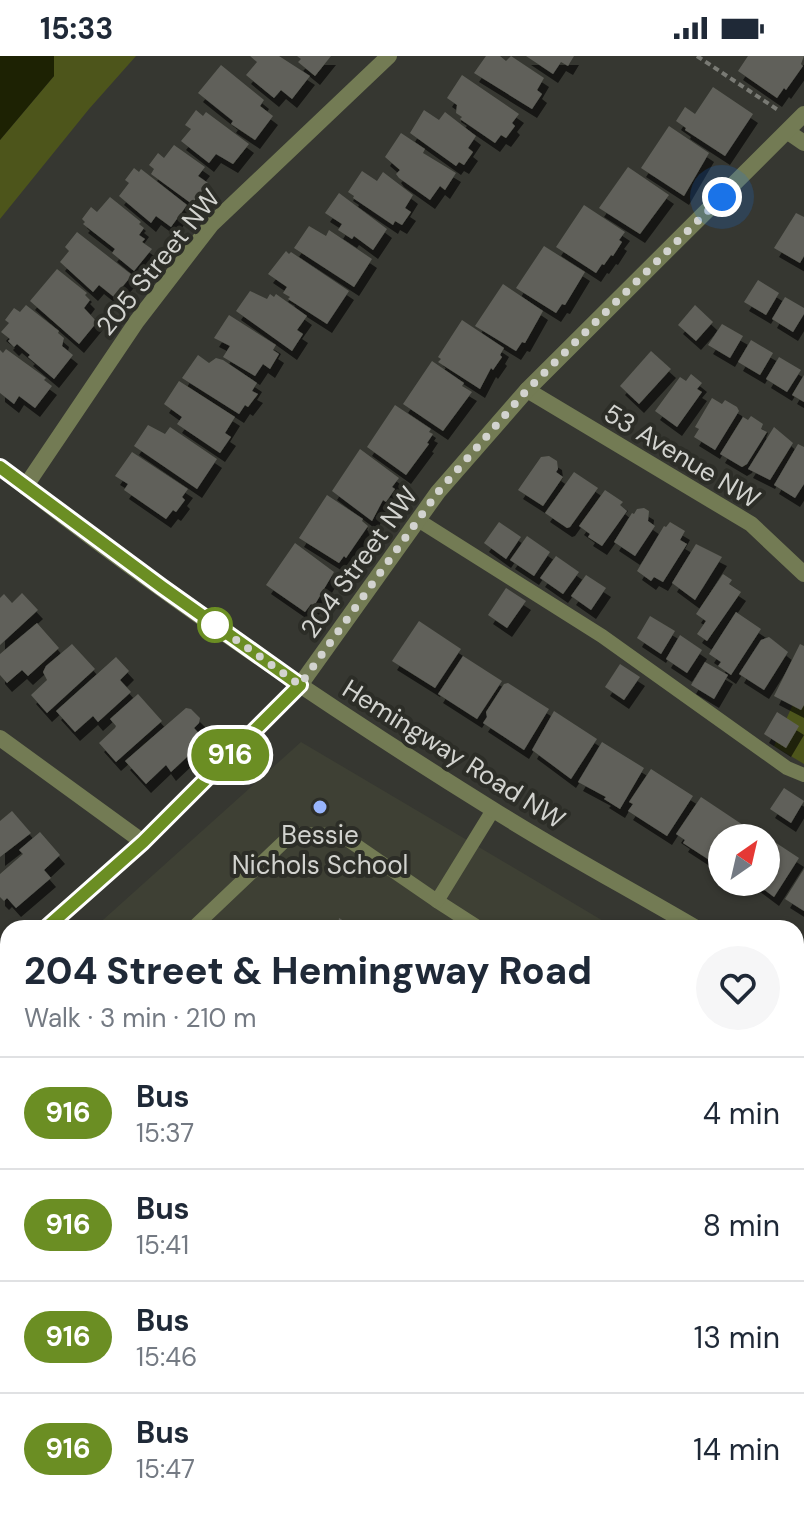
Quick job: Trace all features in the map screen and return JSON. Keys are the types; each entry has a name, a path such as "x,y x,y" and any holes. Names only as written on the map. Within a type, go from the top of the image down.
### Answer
{"street":[{"name":"205 Street NW","path":"25,487 137,321 211,225 389,56"},
{"path":"796,123 804,143"},
{"name":"204 Street NW","path":"55,920 143,842 300,685 438,492 527,390 796,123"},
{"name":"53 Avenue NW","path":"527,390 751,524 804,574"},
{"name":"Hemingway Road NW","path":"0,467 300,685 493,810 682,920"},
{"path":"0,738 143,842"}],"lane":[{"path":"418,520 602,636 787,768 804,775"},
{"path":"437,901 493,810"},
{"path":"201,920 292,834 341,835 467,920"}],"path":[{"path":"697,56 796,123"}],"shaded area":[{"path":"0,56 54,56 54,76 0,140"},
{"name":"Bessie Nichols School","path":"301,742 602,920 103,920"}],"green space":[{"path":"54,56 136,56 0,219 0,140 54,76"},
{"path":"804,680 804,764 774,746"}],"building":[{"path":"250,56 279,56 310,76 292,99 281,90 274,98 246,75 257,62"},
{"path":"297,56 331,56 315,76 298,62 301,59"},
{"path":"486,56 500,56 506,61 511,56 544,78 537,90 542,94 532,109 474,73"},
{"path":"526,56 574,56 568,66 561,62 553,74"},
{"path":"748,56 804,56 803,66 777,98 738,71"},
{"path":"221,65 264,100 260,106 273,116 255,140 231,124 233,121 198,93"},
{"path":"462,75 519,114 506,138 501,135 495,143 460,119 462,117 456,113 457,105 447,98"},
{"path":"713,87 753,114 725,156 676,121 685,107 695,114"},
{"path":"196,110 203,116 206,112 249,144 233,164 216,154 209,163 181,141 191,129 185,125"},
{"path":"424,110 439,120 445,112 476,136 468,148 473,152 464,165 459,162 456,166 410,133"},
{"path":"669,126 709,153 684,196 641,168"},
{"path":"401,133 425,149 423,153 456,173 445,190 440,186 430,200 399,178 396,174 400,170 385,157"},
{"path":"174,145 205,167 198,176 208,183 192,204 151,174 154,169 149,165 158,153 164,158"},
{"path":"628,167 669,195 640,234 599,208"},
{"path":"134,168 139,172 141,169 187,205 171,227 156,216 151,223 119,196 129,183 125,180"},
{"path":"362,171 377,181 383,172 413,195 405,208 411,212 402,225 395,221 393,225 348,192"},
{"path":"339,193 387,229 373,250 354,236 352,239 338,230 342,224 325,213"},
{"path":"110,197 141,222 139,224 144,228 139,235 145,239 142,242 152,249 134,271 112,253 115,249 83,224 82,219 91,207 97,212"},
{"path":"584,205 625,232 613,256 596,273 556,247"},
{"path":"796,213 804,217 804,256 800,263 774,248"},
{"path":"309,226 326,236 329,230 372,259 354,287 294,248"},
{"path":"77,232 132,275 114,297 99,285 93,292 60,262 69,251 65,247"},
{"path":"544,246 585,272 565,305 562,304 556,313 516,288"},
{"path":"286,251 349,291 327,324 288,299 290,297 283,293 287,287 268,274"},
{"path":"57,269 87,293 85,295 90,300 84,308 97,322 79,344 30,301"},
{"path":"758,280 779,293 766,315 744,302"},
{"path":"503,284 543,311 525,343 522,342 516,351 475,326"},
{"path":"250,291 267,299 270,294 274,297 276,294 307,316 297,330 303,334 292,351 236,311"},
{"path":"785,297 804,308 804,314 793,332 772,319"},
{"path":"26,305 59,331 64,338 62,346 73,355 54,379 17,344 14,347 1,332 9,323 5,320 14,308 20,312"},
{"path":"695,305 713,322 696,341 678,325"},
{"path":"229,315 276,345 273,350 279,354 270,369 263,364 255,376 223,357 230,346 214,338"},
{"path":"462,320 504,348 502,357 493,370 491,368 480,389 438,362 441,359 438,357"},
{"path":"722,324 743,336 730,358 708,345"},
{"path":"751,340 773,353 760,375 738,362"},
{"path":"6,349 46,378 44,380 52,386 35,408 19,396 14,404 0,393 0,350 3,353"},
{"path":"651,351 671,369 639,404 620,386"},
{"path":"198,355 209,363 216,358 223,360 257,383 252,391 258,394 248,407 245,405 239,414 182,378"},
{"path":"779,357 801,370 787,392 766,379"},
{"path":"432,361 472,392 443,431 403,404"},
{"path":"691,374 702,383 697,389 702,392 677,427 655,411 680,377 686,381"},
{"path":"804,375 804,402 792,395"},
{"path":"179,381 235,417 225,433 231,437 220,453 177,424 182,417 164,404"},
{"path":"712,398 722,404 725,400 739,411 715,450 694,437 699,429 695,427"},
{"path":"395,405 431,429 429,432 433,434 406,475 367,447"},
{"path":"751,416 763,424 761,429 767,432 742,467 720,454 743,417 748,420"},
{"path":"148,425 165,434 170,427 217,459 197,489 134,446"},
{"path":"774,427 793,443 770,480 748,469"},
{"path":"798,444 804,447 804,484 795,498 774,485"},
{"path":"360,449 399,478 392,487 395,489 386,502 383,500 372,521 332,491"},
{"path":"132,452 188,489 182,497 185,500 166,519 124,490 128,484 115,476"},
{"path":"549,456 557,461 556,472 563,477 543,506 518,490 541,457"},
{"path":"574,472 598,488 567,528 545,513"},
{"path":"605,490 623,502 620,505 627,511 602,546 579,526"},
{"path":"327,495 363,519 368,526 346,558 344,556 339,563 299,538"},
{"path":"644,508 649,511 648,521 655,526 635,556 614,542 632,513"},
{"path":"499,522 521,537 506,559 484,543"},
{"path":"670,522 685,531 680,540 687,544 663,582 654,577 651,581 637,571 664,526"},
{"path":"527,536 550,552 534,576 510,560"},
{"path":"295,543 334,572 314,606 311,604 305,612 266,585"},
{"path":"696,544 722,557 695,600 672,583"},
{"path":"556,556 579,572 563,594 540,578"},
{"path":"723,574 732,580 729,584 741,592 707,641 697,634 706,621 696,614"},
{"path":"586,575 606,588 591,610 571,596"},
{"path":"506,588 526,601 507,628 488,615"},
{"path":"22,593 38,610 0,645 0,598 4,594 12,603"},
{"path":"736,612 761,629 731,675 718,666 721,662 709,654"},
{"path":"650,616 675,631 661,654 637,638"},
{"path":"419,621 461,649 435,688 392,661"},
{"path":"37,623 59,648 28,676 22,670 7,683 0,675 0,654"},
{"path":"680,635 702,650 687,673 666,659"},
{"path":"769,637 788,652 764,690 739,674 761,640"},
{"path":"72,644 95,669 47,713 31,695 47,680 43,672 46,666"},
{"path":"800,644 804,646 804,705 801,710 774,696"},
{"path":"463,656 502,681 477,719 438,694"},
{"path":"116,657 129,671 120,680 131,692 98,722 93,716 75,732 56,711"},
{"path":"705,662 728,675 714,699 691,685"},
{"path":"620,664 640,677 624,700 605,687"},
{"path":"508,683 549,709 524,750 483,723 486,712 504,684"},
{"path":"138,694 162,721 116,762 99,743 116,726 110,719"},
{"path":"186,708 200,718 194,728 205,740 171,772 166,765 146,784 125,761"},
{"path":"554,711 597,739 571,779 532,750"},
{"path":"777,712 799,726 786,748 764,734"},
{"path":"602,742 644,768 620,809 604,799 606,797 578,782"},
{"path":"651,769 693,796 667,836 628,811 633,804 629,802"},
{"path":"784,788 804,801 791,823 770,809"},
{"path":"701,797 742,824 708,824 708,859 683,843 685,840 676,834"},
{"path":"12,811 31,833 0,857 0,821"},
{"path":"40,832 60,855 44,870 51,878 16,908 7,898 4,901 0,897 0,874 23,854 19,850"},
{"path":"780,845 799,858 780,888"},
{"path":"804,869 804,911 785,899"}],"bus line":[{"name":"916","path":"0,467 300,685 143,842 55,920"}],"place":[{"name":"Bessie Nichols School","path":"320,807"}],"route":[{"path":"215,625 208,620 300,685 438,492 527,390 722,197"}]}
